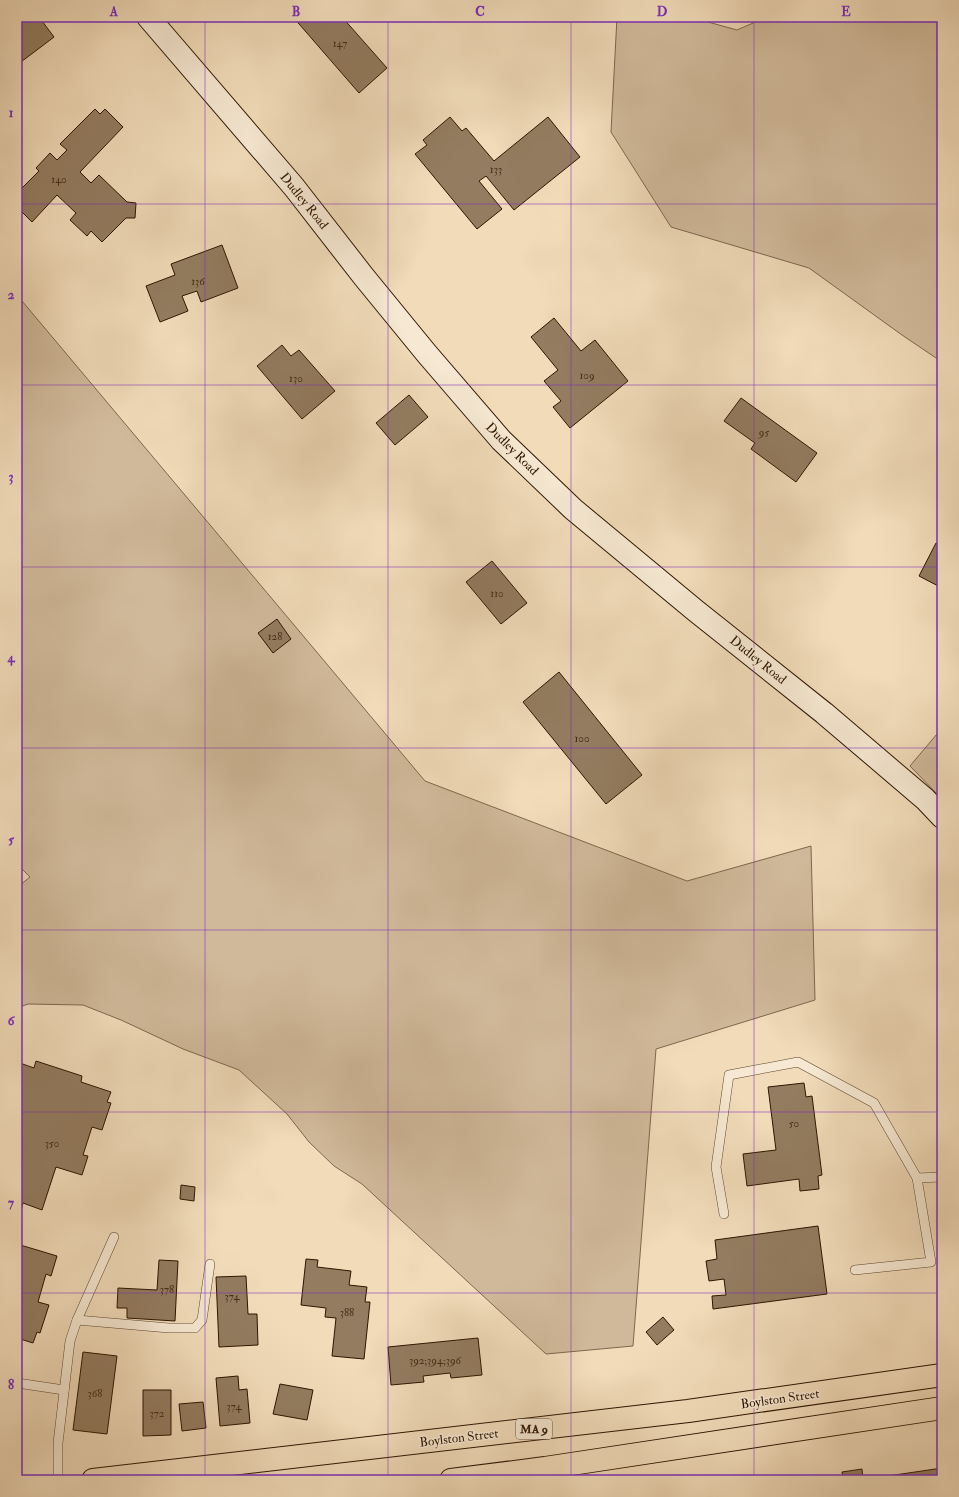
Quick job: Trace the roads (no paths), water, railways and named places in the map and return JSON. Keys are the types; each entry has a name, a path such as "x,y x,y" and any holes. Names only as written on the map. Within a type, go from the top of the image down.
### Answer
{"highway":[{"name":"Boylston Street","path":"94,1480 680,1412 942,1375"},
{"path":"451,1480 545,1468 942,1408"}],"street":[{"name":"Dudley Road","path":"148,17 294,187 427,354 501,440 573,509 696,611 824,713 925,799 942,817"}],"lane":[{"path":"724,1214 716,1167 729,1075 798,1062 874,1103 917,1178 931,1262 855,1270"},
{"path":"917,1178 942,1177"},
{"path":"58,1480 58,1443 70,1341 77,1320 114,1237"},
{"path":"77,1320 169,1328 195,1328 202,1320 210,1264"},
{"path":"17,1383 64,1390"}]}
